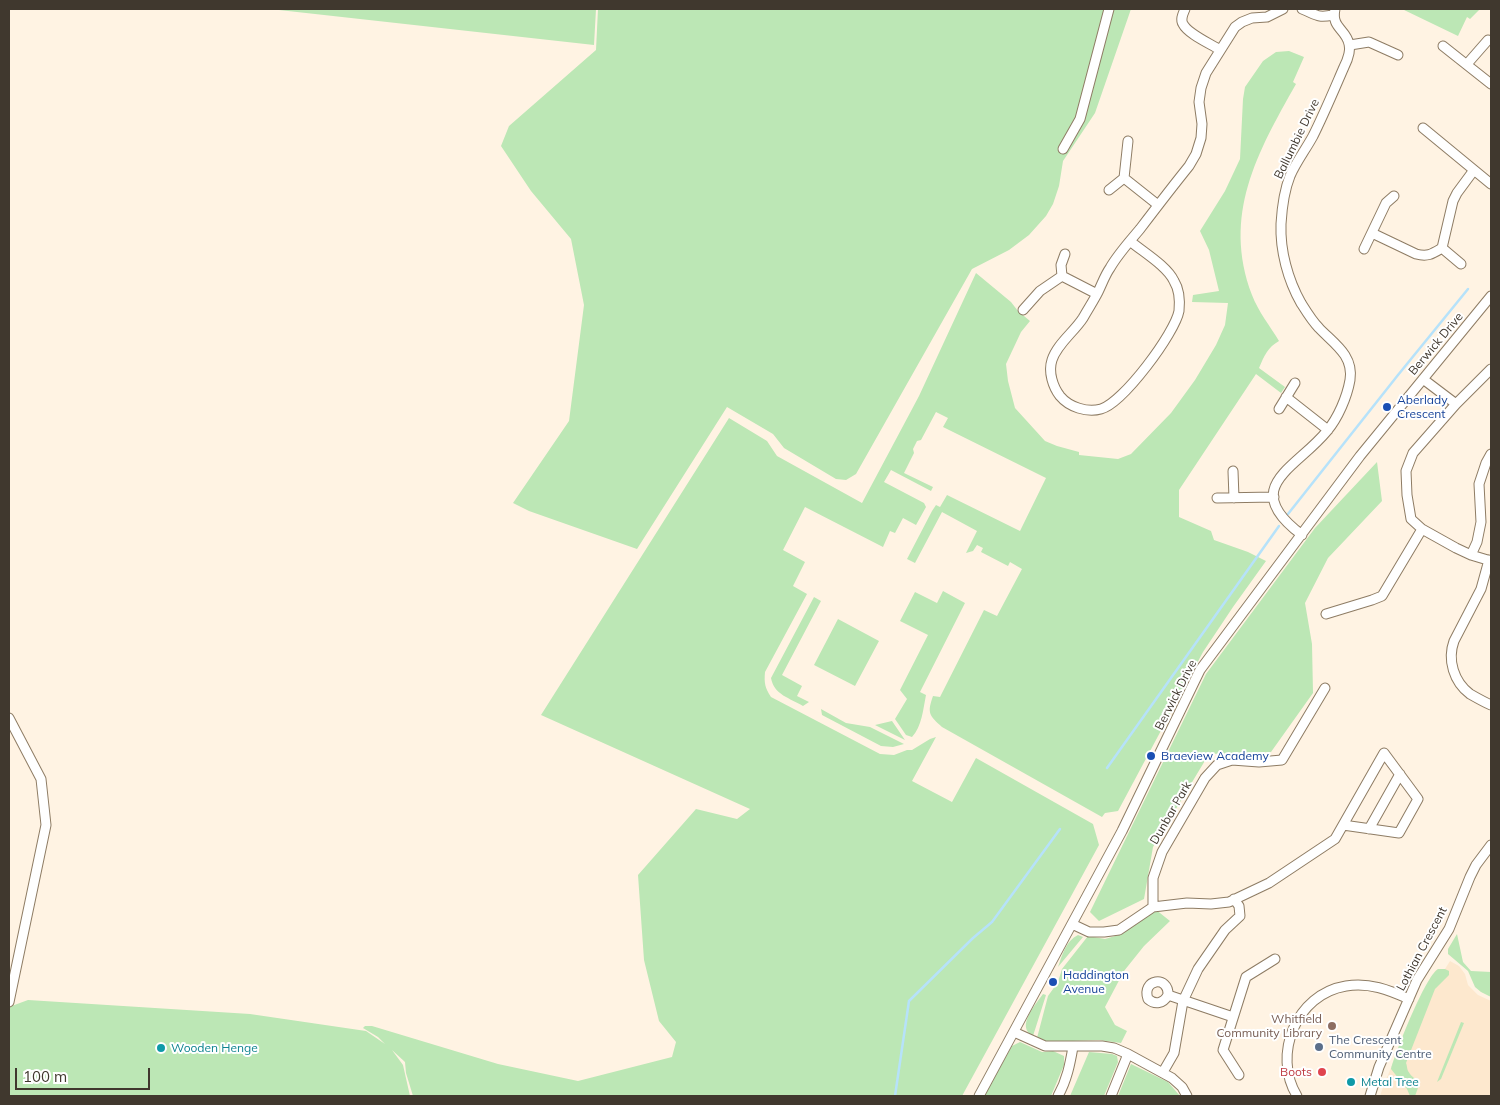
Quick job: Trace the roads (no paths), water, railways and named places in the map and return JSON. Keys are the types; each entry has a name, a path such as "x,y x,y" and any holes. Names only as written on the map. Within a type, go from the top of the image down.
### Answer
{"street":[{"path":"1063,150 1080,119 1109,9"},
{"path":"1185,9 1182,19 1183,26 1220,50"},
{"path":"1130,241 1169,273 1175,282 1179,296 1179,311 1168,334 1130,387 1113,404 1100,410 1083,410 1072,406 1061,398 1055,388 1051,375 1052,360 1058,348 1082,320 1110,268 1130,241 1189,166 1196,154 1201,138 1201,88 1206,73 1220,50 1235,28 1242,22 1252,18 1267,17 1283,9"},
{"path":"1302,9 1315,16 1323,17 1334,12 1336,24 1350,45 1369,42 1398,55"},
{"path":"1467,64 1488,40"},
{"name":"Ballumbie Drive","path":"1274,497 1276,485 1281,475 1328,430 1342,403 1350,379 1350,366 1345,353 1317,326 1301,304 1290,282 1283,252 1281,225 1283,199 1291,175 1313,136 1344,67 1350,45"},
{"path":"1443,46 1491,84"},
{"path":"1423,128 1491,184"},
{"path":"1108,190 1124,178 1128,140"},
{"path":"1372,233 1416,254 1424,256 1433,254 1442,248 1453,201 1457,192 1474,170"},
{"path":"1124,178 1158,205"},
{"path":"1364,249 1386,204 1394,196"},
{"path":"1442,248 1462,264"},
{"path":"1062,276 1065,254"},
{"path":"1062,276 1097,294"},
{"path":"1022,310 1040,291 1062,276"},
{"name":"Berwick Drive","path":"979,1096 1122,830 1200,670 1360,456 1491,296"},
{"path":"1491,369 1456,404 1413,453 1406,471 1411,519 1422,529 1471,555 1490,560 1479,594 1452,646 1452,661 1455,674 1462,686 1472,695 1491,705"},
{"path":"1423,379 1456,404"},
{"path":"1279,409 1295,383"},
{"path":"1286,397 1328,430"},
{"path":"1471,555 1477,542 1481,522 1479,484 1491,454"},
{"path":"1233,471 1234,498"},
{"path":"1217,498 1274,497 1276,509 1283,519 1302,535"},
{"path":"1326,614 1382,596 1422,529"},
{"name":"Dunbar Park","path":"1153,907 1152,878 1162,852 1205,778 1217,765 1232,760 1259,762 1282,760 1325,688"},
{"path":"9,718 41,779 46,825 9,1002"},
{"path":"1072,924 1089,932 1119,930 1153,907 1187,903 1211,904 1229,902 1269,883 1335,840 1384,753 1418,799 1399,833 1343,826"},
{"path":"1369,829 1400,774"},
{"name":"Lothian Crescent","path":"1370,1096 1380,1067 1417,980 1449,930 1476,865 1491,845"},
{"path":"1163,1072 1174,1053 1184,1000 1198,969 1225,930 1240,916 1234,899"},
{"path":"1239,1075 1223,1050 1233,1017 1246,977 1275,959"},
{"path":"1297,1096 1288,1076 1287,1048 1297,1021 1306,1008 1331,990 1364,984 1378,987 1409,999"},
{"path":"1168,996 1233,1017"},
{"path":"1014,1032 1046,1046 1102,1046 1114,1048 1163,1072 1182,1087 1187,1096"},
{"path":"1058,1096 1064,1086 1070,1068 1073,1047"},
{"path":"1111,1096 1128,1054"}],"waterway":[{"path":"1288,514 1468,289"},
{"path":"1107,768 1279,526"},
{"path":"895,1096 909,1001 973,938 992,922 1060,829"}],"place":[{"name":"Aberlady Crescent","path":"1387,407"},
{"name":"Braeview Academy","path":"1151,756"},
{"name":"Haddington Avenue","path":"1053,982"},
{"name":"Whitfield Community Library","path":"1332,1026"},
{"name":"The Crescent Community Centre","path":"1319,1047"},
{"name":"Wooden Henge","path":"161,1048"},
{"name":"Boots","path":"1322,1072"},
{"name":"Metal Tree","path":"1351,1082"}]}
